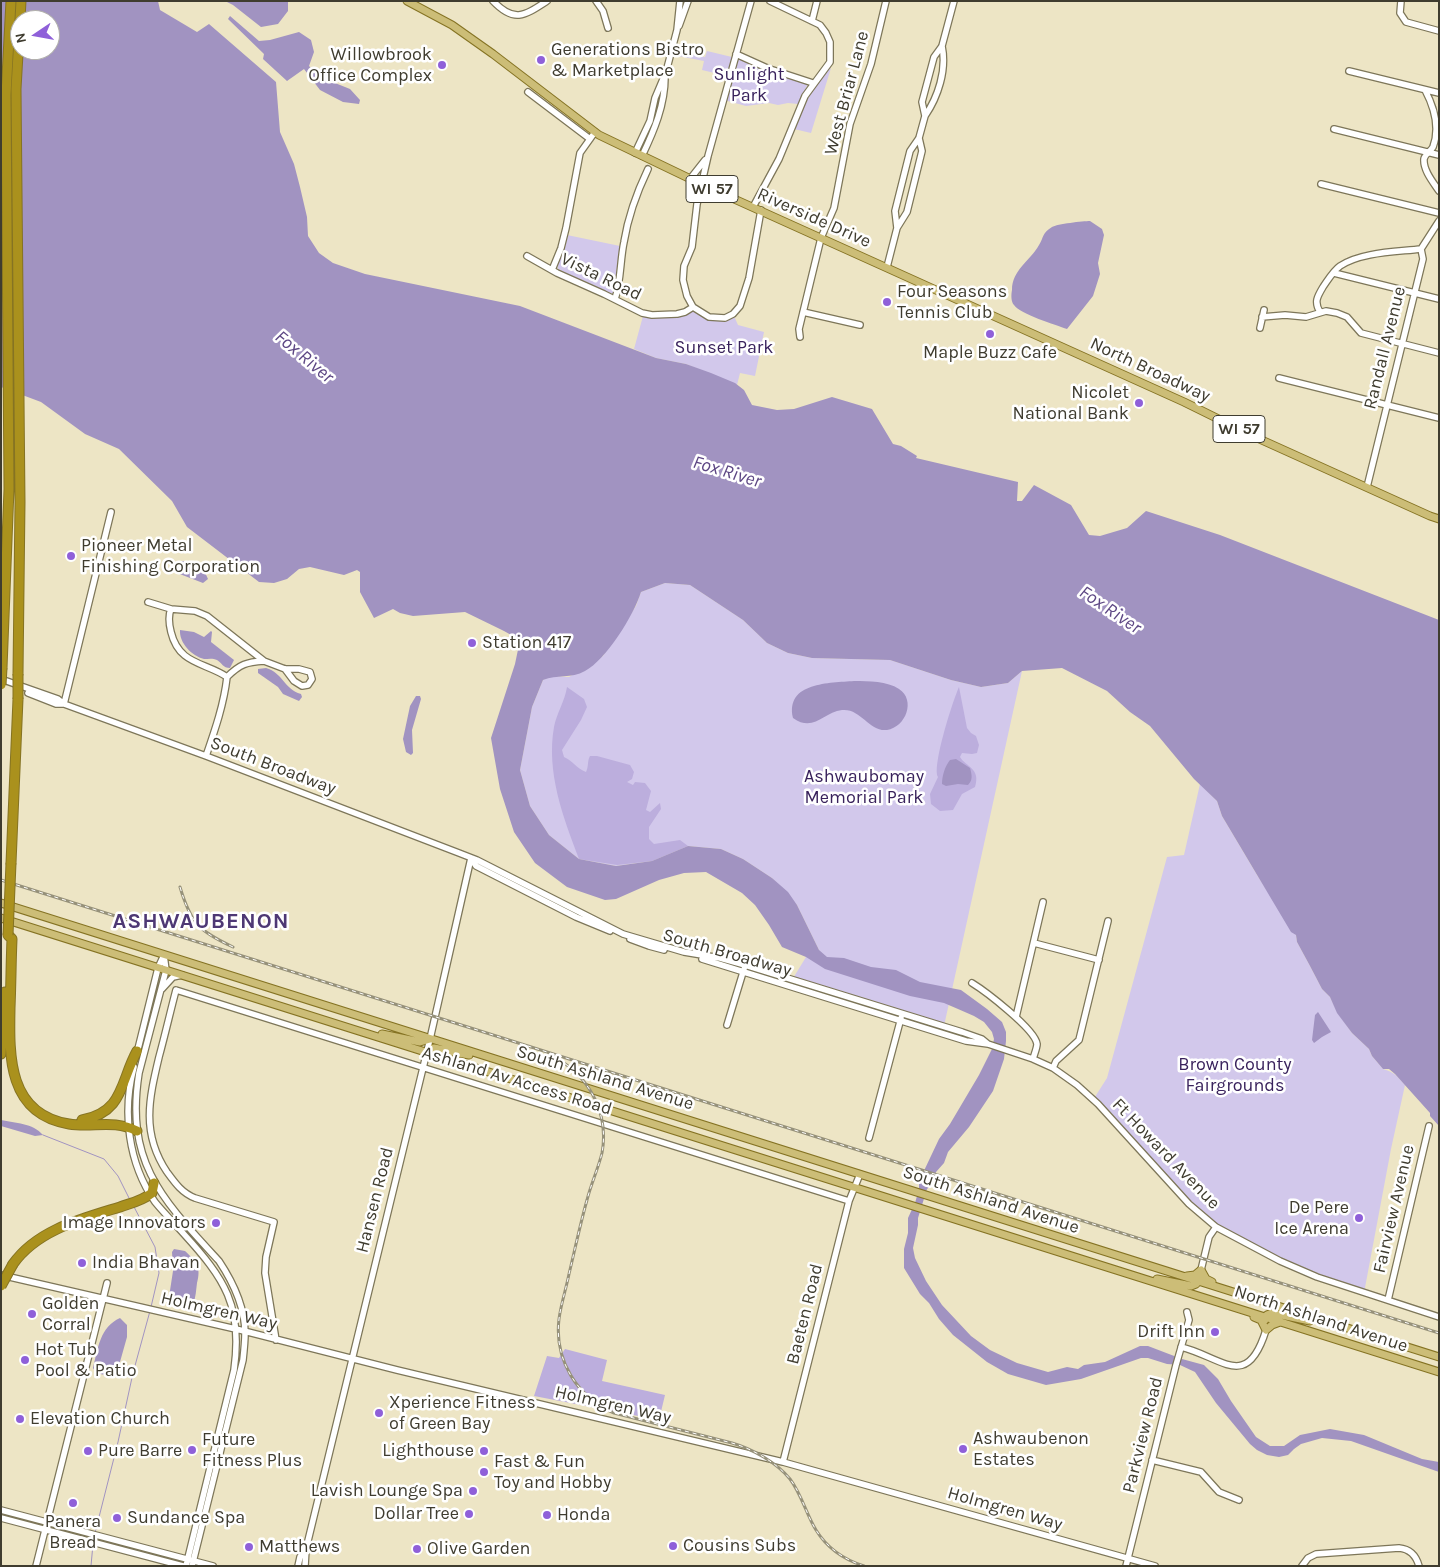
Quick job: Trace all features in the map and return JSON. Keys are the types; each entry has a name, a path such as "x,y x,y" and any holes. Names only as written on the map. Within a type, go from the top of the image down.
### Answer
{"highway":[{"path":"1,1054 18,699 20,547 14,415 6,95 11,1"},
{"path":"1,684 14,415 16,89 20,1"},
{"path":"8,935 12,939 9,1040 11,1060 15,1081 26,1101 46,1117 69,1124 116,1124 132,1128"},
{"path":"62,1122 91,1118 112,1105 122,1090 131,1062 137,1052"},
{"path":"1,1286 12,1264 24,1250 39,1238 60,1228 121,1206 153,1198 154,1183"}],"main road":[{"name":"Riverside Drive","path":"411,2 452,25 486,49 595,132 690,179 1039,336"},
{"name":"North Broadway","path":"1039,336 1184,402 1264,441 1366,487 1438,516"},
{"name":"South Ashland Avenue","path":"1,903 1179,1275 1201,1275"},
{"name":"South Ashland Avenue","path":"1,918 1194,1294"},
{"path":"350,1028 420,1042 430,1039"},
{"path":"426,1052 434,1048 480,1058 490,1058"},
{"path":"1179,1275 1201,1275"},
{"path":"1142,1278 1150,1277 1191,1286 1201,1275"},
{"name":"North Ashland Avenue","path":"1201,1275 1294,1311 1439,1357"},
{"path":"1153,1281 1167,1289 1260,1318 1265,1328"},
{"name":"North Ashland Avenue","path":"1194,1294 1439,1372"},
{"path":"1265,1328 1266,1317 1269,1314 1277,1313 1332,1324"},
{"path":"1265,1328 1281,1322"}],"street":[{"path":"493,1 509,14 523,15 547,1"},
{"path":"596,1 603,11 608,28"},
{"path":"677,30 680,1"},
{"path":"639,155 666,72 677,30 688,1"},
{"path":"751,1 701,184 692,247 684,266 682,280 693,307 709,317 715,319 729,316 740,306 749,278 761,210"},
{"path":"753,207 780,159 804,96 813,83 826,70 830,62 831,52 830,42 820,25 770,1"},
{"path":"812,21 817,1"},
{"name":"West Briar Lane","path":"800,337 799,329 821,238 834,208 850,124 871,64 886,1"},
{"path":"925,116 922,102 934,57 942,46 954,1"},
{"path":"1401,1 1400,12 1406,22 1439,32"},
{"path":"897,228 895,211 910,151 919,138 925,116 934,102 944,64 942,46"},
{"path":"736,54 767,68 813,83"},
{"path":"1349,71 1439,94"},
{"path":"1426,90 1434,110 1436,129 1434,144 1424,158 1425,166 1439,191"},
{"path":"528,92 590,139"},
{"path":"1334,129 1439,155"},
{"path":"552,270 566,228 580,153 595,132"},
{"path":"887,268 897,228 907,212 920,160 922,151 919,138"},
{"path":"690,179 708,156"},
{"path":"615,300 628,223 648,169"},
{"path":"1321,184 1439,214"},
{"name":"Randall Avenue","path":"1366,487 1423,259 1421,249 1439,221"},
{"path":"1320,312 1316,305 1317,298 1339,267 1369,256 1421,249"},
{"name":"Vista Road","path":"527,256 632,309 652,315 677,314 693,307"},
{"path":"1334,273 1439,299"},
{"path":"1260,328 1264,310"},
{"path":"803,312 860,325"},
{"path":"1262,317 1306,317 1320,312 1330,312 1344,315 1350,319 1360,334 1439,353"},
{"path":"1278,378 1439,418"},
{"path":"64,704 111,512"},
{"path":"148,602 171,609 195,611 207,616 264,661 285,669"},
{"path":"171,609 169,624 171,634 178,649 188,659 227,677"},
{"path":"206,756 226,691 227,677 236,668 250,662 264,661"},
{"name":"South Broadway","path":"1,679 58,699 64,704 206,756 471,858 623,934 684,952 720,958 745,965 901,1017"},
{"name":"South Broadway","path":"1,684 56,704 64,704"},
{"name":"South Broadway","path":"471,858 476,866 591,924 649,946 709,960 743,972 976,1037 986,1041 988,1044 1033,1059"},
{"name":"Hansen Road","path":"305,1566 306,1549 430,1039 471,858"},
{"path":"1016,1017 1043,902"},
{"path":"1053,1068 1056,1061 1079,1040 1108,922"},
{"path":"1034,943 1099,960"},
{"path":"164,955 161,990 140,1073 132,1128 154,1183 162,1196 219,1261 227,1273 235,1288 245,1332 243,1360 188,1563"},
{"path":"727,1025 745,965"},
{"path":"162,969 137,1052 129,1088 136,1163 153,1198 212,1267 223,1285 232,1306 237,1330 234,1370 188,1563"},
{"path":"161,990 173,977 182,975"},
{"path":"972,983 1016,1017 1035,1039 1037,1044 1033,1059"},
{"name":"Ashland Av Access Road","path":"276,1340 265,1273 266,1257 274,1222 184,1193 164,1167 151,1137 148,1116 150,1093 176,990 849,1201"},
{"path":"869,1138 901,1017"},
{"name":"Ft Howard Avenue","path":"1033,1059 1053,1068 1077,1085 1098,1104 1189,1204 1216,1227 1280,1261 1317,1277 1439,1317"},
{"name":"Fairview Avenue","path":"1388,1300 1429,1126"},
{"name":"Baeten Road","path":"783,1462 849,1201 860,1174"},
{"path":"1201,1275 1209,1237 1216,1227"},
{"name":"Holmgren Way","path":"1,1275 783,1462 849,1479 1126,1562 1155,1566"},
{"path":"36,1566 107,1283"},
{"name":"Parkview Road","path":"1126,1562 1189,1320 1187,1312"},
{"path":"1181,1347 1194,1350 1226,1364 1239,1366 1249,1362 1256,1355 1265,1328"},
{"path":"1152,1460 1201,1472 1219,1492 1239,1500"},
{"path":"1,1510 188,1563"},
{"path":"1,1518 96,1544 188,1563 213,1566"},
{"path":"1302,1566 1308,1558 1316,1554 1399,1548 1411,1552 1419,1566"},
{"name":"Hansen Road","path":"298,1566 300,1557 306,1549"}],"green space":[{"path":"674,50 705,57 707,51 732,57 727,76 702,70 704,61 673,55"},
{"name":"Sunlight Park","path":"736,57 765,70 808,84 798,104 778,105 769,103 746,106 724,100"},
{"path":"831,68 811,133 794,129 808,95 818,80"},
{"path":"567,235 620,246 613,294 578,280 558,269 557,265"},
{"name":"Sunset Park","path":"692,311 712,320 722,320 734,316 738,325 764,332 755,376 740,373 737,385 686,364 656,358 634,349 643,316"},
{"name":"Ashwaubomay Memorial Park","path":"665,583 690,585 743,620 767,643 788,653 812,658 890,660 951,680 981,687 1008,683 1022,671 944,1026 792,980 806,957 819,950 797,905 772,878 743,859 721,849 688,846 652,861 616,866 579,859 549,835 530,806 520,770 532,707 543,680 551,676 569,677 603,656 636,606 641,592"},
{"name":"Brown County Fairgrounds","path":"1200,784 1217,801 1222,816 1296,935 1297,942 1322,989 1330,997 1338,1013 1352,1033 1369,1049 1372,1056 1383,1069 1395,1075 1405,1085 1364,1293 1317,1277 1216,1227 1197,1212 1093,1100 1107,1078 1167,857 1184,855"}],"shaded area":[{"path":"567,687 584,699 587,707 562,750 564,757 586,772 590,756 597,756 630,765 634,772 632,779 627,782 633,785 635,782 645,783 651,791 646,810 650,812 660,803 661,809 649,827 649,839 654,844 680,840 688,846 652,861 617,865 579,859 562,811 552,761 554,727"},
{"path":"959,687 967,728 976,736 979,745 977,753 962,753 960,757 974,772 976,781 975,787 962,794 953,810 940,811 931,804 930,794 938,777 940,747"},
{"path":"565,1349 607,1360 602,1381 665,1395 659,1420 534,1396 547,1356 559,1358"}],"water":[{"name":"Fox River","path":"1,1 158,1 160,10 197,32 209,24 276,82 280,132 294,164 307,217 308,236 319,253 333,263 365,274 520,306 656,358 686,364 735,383 744,390 752,405 777,410 794,409 832,397 872,409 893,444 901,446 917,456 916,458 1018,482 1017,501 1022,501 1034,485 1071,505 1089,535 1100,536 1127,528 1146,511 1220,535 1439,620 1439,1126 1430,1116 1430,1113 1395,1074 1389,1069 1383,1069 1372,1056 1369,1049 1352,1033 1337,1013 1330,997 1322,989 1297,942 1296,935 1291,932 1222,816 1217,801 1194,779 1150,726 1130,712 1107,691 1062,668 1022,671 1008,683 981,687 951,680 890,660 812,658 788,653 767,643 743,620 690,585 665,583 641,592 626,624 602,657 593,665 580,673 543,680 532,707 520,770 530,806 549,835 579,859 616,866 652,861 688,846 721,849 743,859 772,878 788,892 797,905 819,950 827,957 844,958 871,967 896,970 920,982 961,990 1002,1022 1006,1032 1004,1059 993,1091 969,1127 948,1152 944,1163 936,1172 935,1182 927,1189 918,1218 913,1248 915,1258 926,1281 942,1305 971,1336 990,1350 1017,1363 1048,1372 1067,1367 1078,1369 1084,1365 1105,1362 1140,1346 1148,1346 1204,1365 1218,1379 1256,1437 1270,1446 1284,1446 1300,1435 1330,1429 1364,1435 1422,1459 1439,1462 1439,1472 1351,1441 1322,1438 1301,1444 1288,1455 1279,1457 1267,1455 1250,1444 1216,1403 1195,1372 1180,1365 1141,1358 1081,1379 1046,1385 1008,1374 987,1362 953,1335 920,1294 904,1268 904,1249 908,1233 908,1218 919,1189 919,1178 939,1139 979,1075 992,1049 994,1039 992,1032 984,1022 944,1003 910,996 825,969 806,957 782,947 755,905 742,893 706,872 684,873 659,880 616,899 605,900 567,887 535,863 514,832 500,789 491,738 515,664 520,640 465,612 413,616 393,609 374,618 360,592 360,572 357,570 344,575 310,567 299,569 287,579 274,583 259,582 187,527 172,501 119,449 85,434 41,402 1,387"},
{"path":"225,1 288,1 288,11 278,24 261,27"},
{"path":"230,16 259,41 299,32 311,40 314,52 309,66 320,77 350,89 360,100 359,104 343,102 320,90 304,69 287,81 263,59 264,54 228,19"},
{"path":"1090,221 1102,229 1104,235 1098,263 1100,274 1093,296 1067,329 1023,312 1013,304 1011,294 1015,277 1035,251 1046,231 1059,225"},
{"path":"179,561 197,565 208,579 203,583 172,571"},
{"path":"180,630 194,632 204,637 211,631 211,642 234,660 230,668 217,660 204,659 191,652 182,640"},
{"path":"266,668 276,673 295,692 301,694 302,697 299,701 283,694 278,687 258,673 258,669"},
{"path":"872,681 889,684 899,689 904,694 908,706 904,719 894,728 881,730 849,710 829,714 813,723 800,722 793,718 792,706 796,697 802,691 822,684"},
{"path":"416,696 420,696 421,699 412,730 413,753 411,755 406,752 403,739 410,706"},
{"path":"956,759 970,768 971,781 968,785 946,786 942,784 945,768 950,760"},
{"path":"1318,1012 1331,1032 1314,1043 1312,1040 1315,1015"},
{"path":"1,1120 29,1126 43,1135 35,1136 1,1126"},
{"path":"174,1249 185,1251 193,1258 197,1265 198,1277 195,1299 193,1304 190,1305 172,1301 169,1297 173,1271 172,1252"},
{"path":"120,1318 127,1325 127,1337 118,1369 105,1375 96,1373 93,1368 101,1339 108,1327"}],"waterway":[{"path":"43,1135 104,1159 118,1176 130,1200"},
{"path":"133,1205 155,1247 159,1273 151,1307"},
{"path":"95,1533 133,1373 150,1311"},
{"path":"91,1566 93,1544"}],"railway":[{"path":"1,880 1439,1333"},
{"path":"180,887 188,910 198,925 204,931 233,947"},
{"path":"558,1059 570,1067 588,1088 595,1099 603,1125 602,1153 584,1209 559,1319 560,1349 564,1363 571,1375 589,1397 614,1413 732,1443 764,1457 790,1479 798,1491 813,1524 825,1542 843,1557 864,1566"}],"place":[{"name":"Generations Bistro & Marketplace","path":"541,60"},
{"name":"Willowbrook Office Complex","path":"442,65"},
{"name":"Four Seasons Tennis Club","path":"887,302"},
{"name":"Maple Buzz Cafe","path":"990,334"},
{"name":"Nicolet National Bank","path":"1139,403"},
{"name":"Pioneer Metal Finishing Corporation","path":"71,556"},
{"name":"Station 417","path":"472,643"},
{"name":"De Pere Ice Arena","path":"1359,1218"},
{"name":"Image Innovators","path":"216,1223"},
{"name":"India Bhavan","path":"82,1263"},
{"name":"Golden Corral","path":"32,1314"},
{"name":"Drift Inn","path":"1215,1332"},
{"name":"Hot Tub Pool & Patio","path":"25,1360"},
{"name":"Xperience Fitness of Green Bay","path":"379,1413"},
{"name":"Elevation Church","path":"20,1419"},
{"name":"Ashwaubenon Estates","path":"963,1449"},
{"name":"Future Fitness Plus","path":"192,1450"},
{"name":"Pure Barre","path":"88,1451"},
{"name":"Lighthouse","path":"484,1451"},
{"name":"Fast & Fun Toy and Hobby","path":"484,1472"},
{"name":"Lavish Lounge Spa","path":"473,1491"},
{"name":"Panera Bread","path":"73,1503"},
{"name":"Dollar Tree","path":"469,1514"},
{"name":"Honda","path":"547,1515"},
{"name":"Sundance Spa","path":"117,1518"},
{"name":"Cousins Subs","path":"673,1546"},
{"name":"Matthews","path":"249,1547"},
{"name":"Olive Garden","path":"417,1549"}],"district":[{"name":"ASHWAUBENON","path":"201,922"}]}
